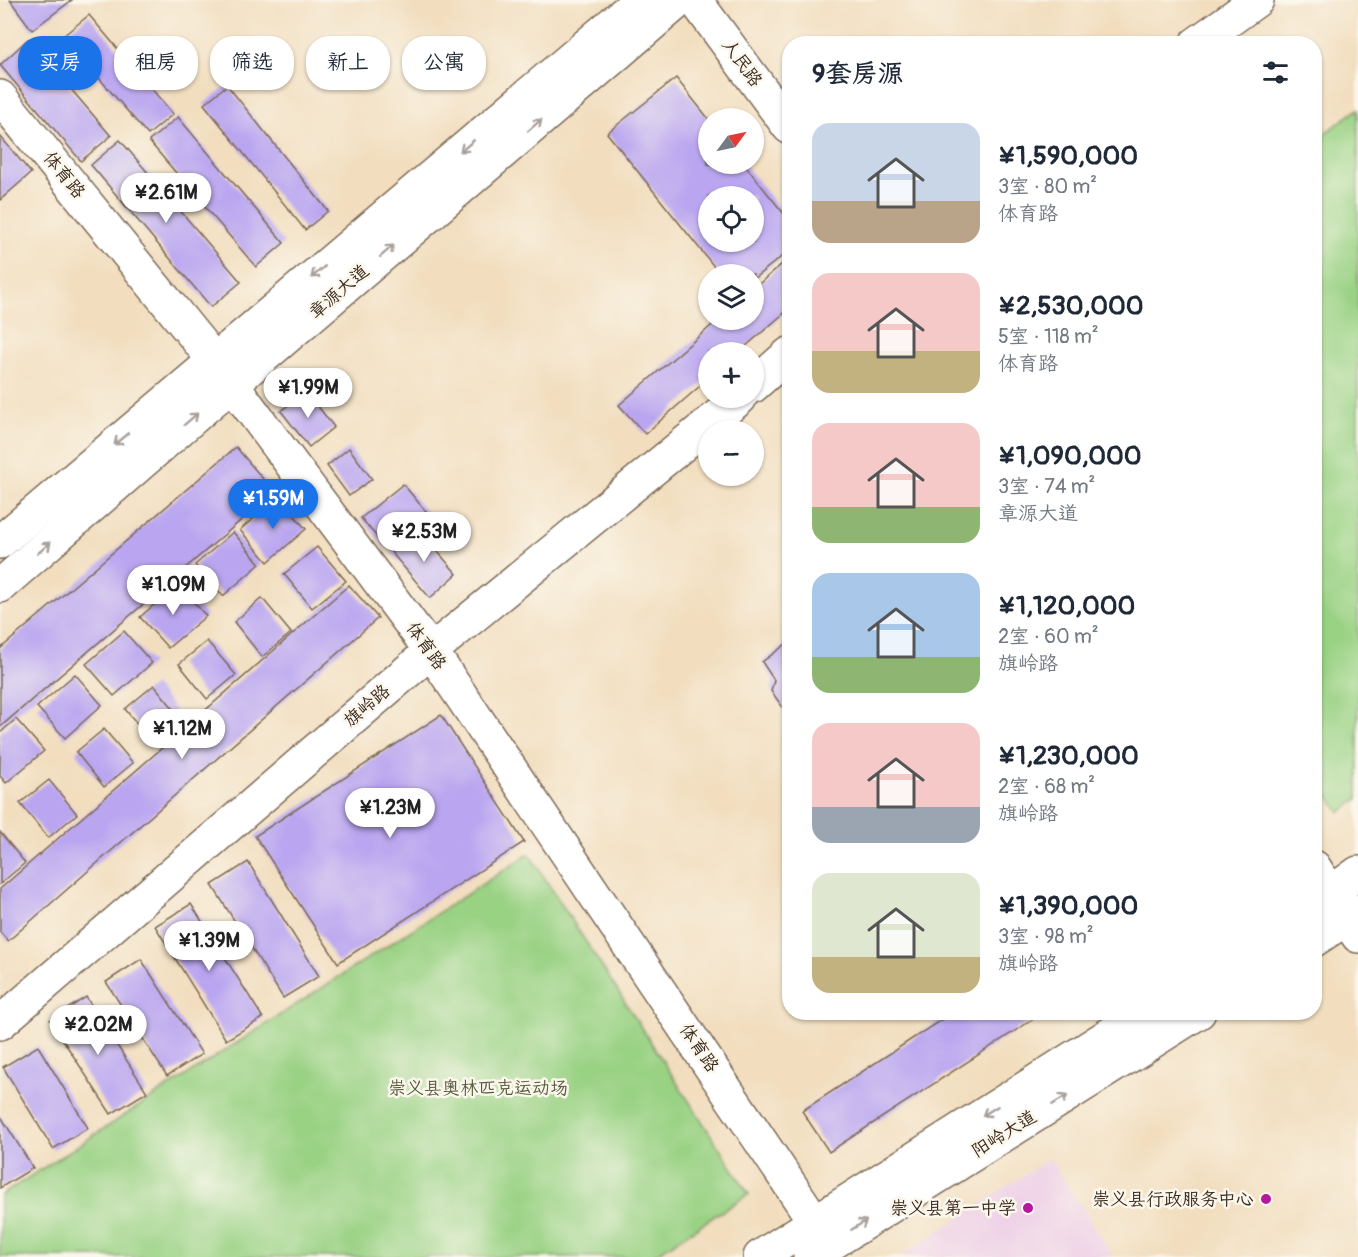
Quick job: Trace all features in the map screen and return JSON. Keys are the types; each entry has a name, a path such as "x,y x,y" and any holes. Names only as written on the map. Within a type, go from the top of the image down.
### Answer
{"main road":[{"name":"章源大道","path":"0,586 223,372 640,0"},
{"name":"章源大道","path":"0,542 223,372 680,0"},
{"name":"人民路","path":"695,0 782,118"},
{"path":"1207,36 1257,0"},
{"name":"体育路","path":"0,98 223,372 431,651 815,1222"},
{"path":"764,376 782,360"},
{"name":"旗岭路","path":"0,1023 431,651 728,408"},
{"path":"1322,928 1358,873"},
{"name":"阳岭大道","path":"760,1257 1133,1020"},
{"name":"阳岭大道","path":"810,1257 1186,1020"}],"shaded area":[{"name":"崇义县第一中学","path":"1050,1158 1113,1257 900,1257"}],"green space":[{"path":"1358,109 1358,799 1340,812 1322,787 1322,135"},
{"name":"崇义县奥林匹克运动场","path":"529,854 749,1194 651,1257 0,1257 0,1196"}],"building":[{"path":"10,0 72,0 32,30"},
{"path":"89,15 114,44 114,90 153,90 173,114 148,135 102,81 102,36 63,36"},
{"path":"18,48 18,86 0,65"},
{"path":"676,78 700,108 698,108 698,174 752,174 762,186 698,186 698,247 607,133"},
{"path":"21,90 72,90 111,136 81,161"},
{"path":"221,90 231,90 328,211 305,230 204,104"},
{"path":"178,117 284,243 256,267 149,141"},
{"path":"0,136 31,173 0,200"},
{"path":"120,140 241,282 211,307 91,165"},
{"path":"764,189 782,211 782,256 764,270 764,264 712,264 702,252 764,252"},
{"path":"782,264 782,315 751,342 698,342 698,388 645,434 619,405 706,330 764,330 764,280"},
{"path":"306,391 334,427 309,447 281,411"},
{"path":"236,447 274,492 0,727 0,649"},
{"path":"349,448 372,479 349,496 327,466"},
{"path":"403,484 428,514 386,548 361,518"},
{"path":"278,497 306,529 268,562 240,530"},
{"path":"418,529 457,574 430,598 391,552"},
{"path":"233,532 260,564 223,596 195,565"},
{"path":"317,547 346,581 312,608 284,574"},
{"path":"178,584 206,616 168,648 140,617"},
{"path":"349,585 378,618 8,941 0,932 0,889"},
{"path":"262,598 291,633 262,657 234,622"},
{"path":"124,631 152,663 114,696 86,664"},
{"path":"207,641 236,675 207,699 179,664"},
{"path":"782,647 782,706 771,691 774,680 762,662"},
{"path":"75,674 102,705 65,738 37,707"},
{"path":"154,685 182,719 153,743 125,709"},
{"path":"441,715 524,842 338,963 255,836"},
{"path":"16,719 44,751 6,783 0,776 0,733"},
{"path":"104,729 133,763 104,787 76,752"},
{"path":"49,780 77,814 48,838 20,803"},
{"path":"0,832 25,863 0,884"},
{"path":"248,862 319,976 283,998 212,885"},
{"path":"191,904 263,1018 226,1040 155,926"},
{"path":"141,959 202,1054 167,1076 106,982"},
{"path":"86,997 147,1092 111,1114 50,1020"},
{"path":"941,1020 1032,1020 829,1152 802,1111"},
{"path":"38,1046 88,1128 53,1149 3,1067"},
{"path":"0,1115 33,1168 0,1188"}],"place":[{"name":"崇义县行政服务中心","path":"1266,1199"},
{"name":"崇义县第一中学","path":"1028,1208"}]}
